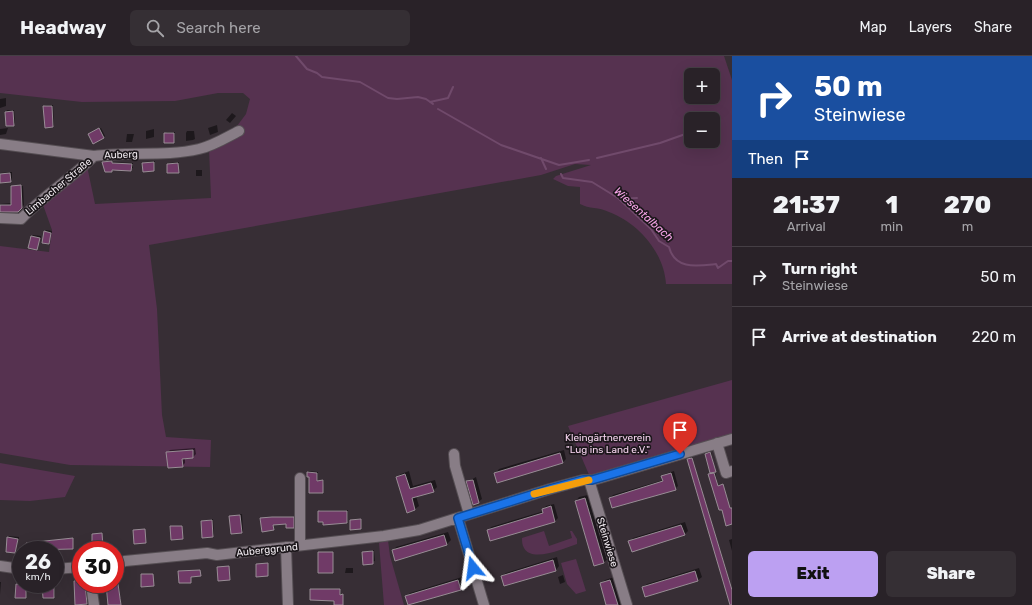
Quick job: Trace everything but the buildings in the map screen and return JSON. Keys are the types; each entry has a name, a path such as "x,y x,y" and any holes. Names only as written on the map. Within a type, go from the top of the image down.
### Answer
{"street":[{"name":"Auberg","path":"0,144 94,156 200,149 239,131"},
{"name":"Limbacher Straße","path":"0,218 21,218 31,208 79,171 94,156"},
{"path":"484,605 458,518 550,489 592,480 732,438"},
{"path":"717,443 726,472 732,471"},
{"path":"454,454 455,466 469,514"},
{"path":"300,478 300,545"},
{"name":"Steinwiese","path":"589,480 627,605"},
{"name":"Auberggrund","path":"124,561 207,553 217,555 419,530 458,518"},
{"path":"286,547 288,605"},
{"path":"0,566 12,568"},
{"path":"92,593 94,605"}],"green space":[{"path":"0,56 724,56 732,80 732,284 666,284 664,272 655,250 639,231 620,217 602,209 587,207 580,204 580,187 568,186 553,179 556,176 591,165 575,164 541,175 149,245 157,309 162,415 166,437 211,440 210,467 70,465 0,453 0,246 49,252 52,230 42,202 87,166 95,204 211,198 209,148 237,134 237,126 246,114 250,99 243,93 218,93 175,101 82,102 0,93"},
{"name":"Kleingärtnerverein \"Lug ins Land e.V.\"","path":"732,380 732,436 590,477 568,426"},
{"path":"0,463 75,476 65,497 30,501 0,500"},
{"path":"544,531 549,546 572,538 570,531 572,531 577,539 577,544 557,551 541,554 528,552 523,547 522,538"},
{"path":"388,540 390,556 404,605 384,605 379,543"},
{"path":"576,559 586,591 576,594 567,584 561,563"}],"waterway":[{"name":"Wiesentalbach","path":"296,56 307,69 322,77 360,82 388,98 397,99 418,97 426,99 433,104"},
{"path":"430,102 448,98 453,87"},
{"name":"Wiesentalbach","path":"438,109 501,145 559,165 589,160"},
{"path":"597,158 660,143 684,134"},
{"path":"541,158 546,169"},
{"name":"Wiesentalbach","path":"561,174 563,178 592,182 618,198 651,229 659,241 669,247 676,260 681,263 694,266 716,264 718,268 728,261 732,261"},
{"path":"619,199 637,198"}],"slow traffic":[{"path":"534,494 583,480 589,480"}],"route":[{"path":"473,568 458,518 550,489 583,480 592,480 680,454"}]}
